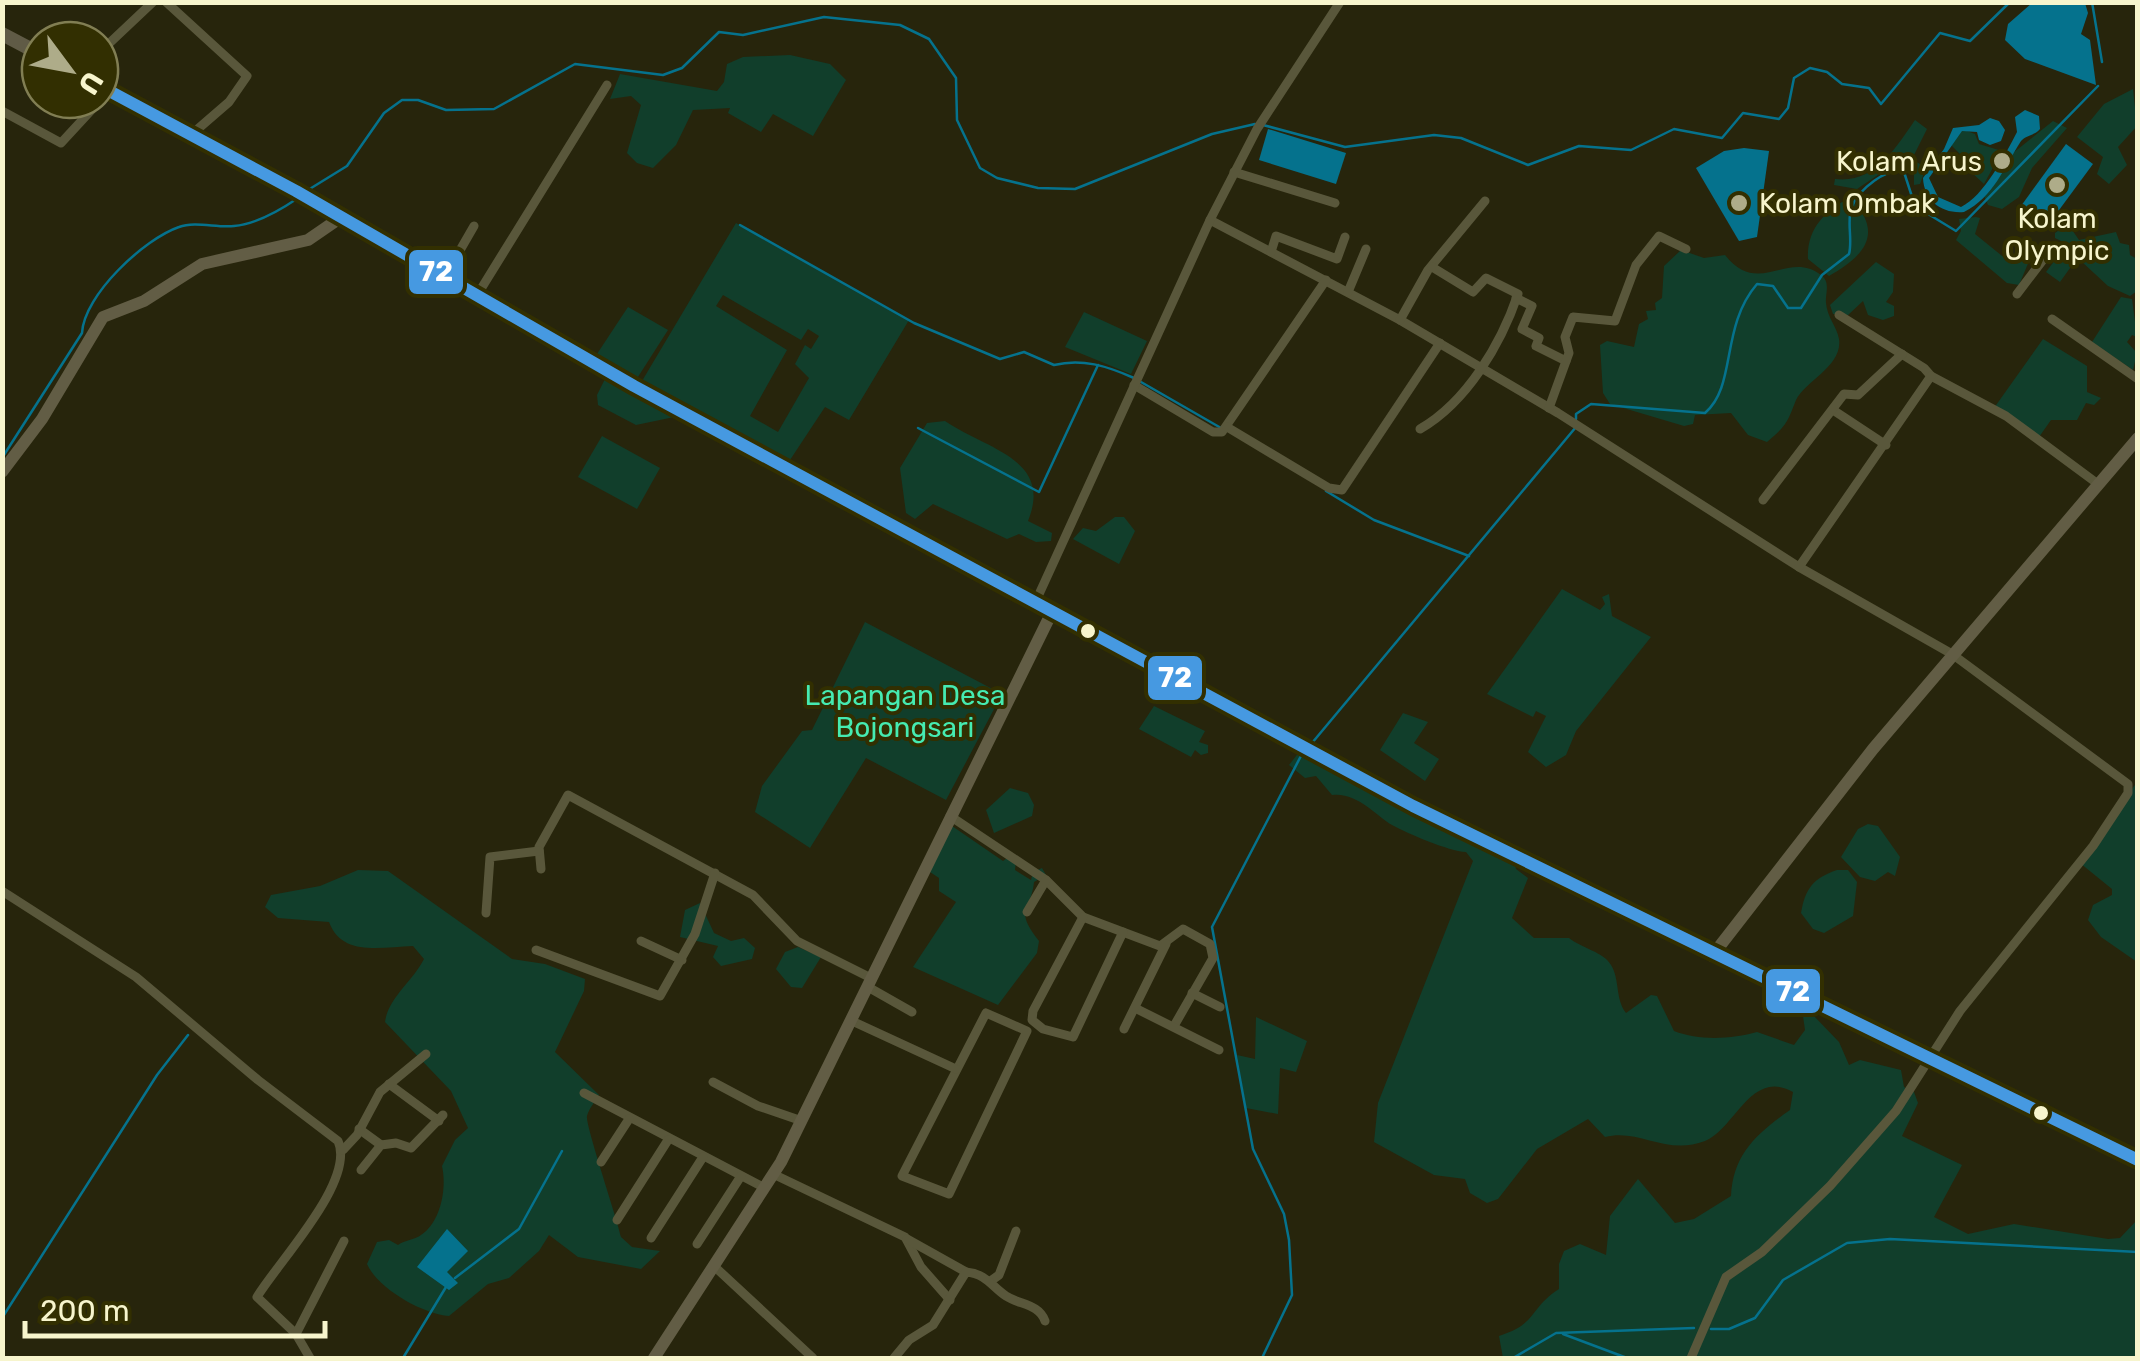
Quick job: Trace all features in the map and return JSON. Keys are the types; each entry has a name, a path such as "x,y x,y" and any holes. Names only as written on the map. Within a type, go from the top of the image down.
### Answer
{"main road":[{"path":"120,97 296,191 476,297 1034,603 1413,806 1712,956 2138,1160"}],"street":[{"path":"120,33 152,2"},
{"path":"166,2 247,76 229,102 192,134"},
{"path":"1034,603 1234,172 1340,2"},
{"path":"476,297 607,86"},
{"path":"2,111 61,143 79,120"},
{"path":"1234,172 1335,203"},
{"path":"1400,320 1432,267 1485,200"},
{"path":"2,472 42,418 103,318 144,301 202,264 308,240 340,218"},
{"path":"1210,220 1400,320 1577,425 1798,567 1952,654 2125,780 2130,788 2093,846 1960,1010 1896,1111 1830,1186 1762,1252 1726,1276 1691,1358"},
{"path":"444,278 474,226"},
{"path":"1272,252 1275,238 1280,236 1337,259 1345,236"},
{"path":"1549,408 1566,361 1565,337 1572,318 1615,321 1636,265 1656,239 1664,237 1686,249"},
{"path":"1348,292 1366,248"},
{"path":"2017,294 2049,252"},
{"path":"1420,429 1442,416 1480,368 1516,298 1516,292 1486,278 1473,292 1432,267"},
{"path":"1136,381 1213,432 1225,429 1326,280"},
{"path":"1516,298 1532,306 1518,328 1539,338 1536,346 1566,361"},
{"path":"1839,315 1931,376 2006,416 2098,484"},
{"path":"2052,319 2138,379"},
{"path":"1225,429 1338,492 1346,487 1440,344"},
{"path":"1763,500 1844,394 1860,393 1902,354"},
{"path":"1798,567 1931,376"},
{"path":"1834,410 1886,445"},
{"path":"1712,956 1952,654 2138,438"},
{"path":"654,1358 715,1267 802,1121 1052,612"},
{"path":"541,869 539,851 568,796 753,894 798,941 912,1012"},
{"path":"950,816 1046,880 1083,917 1160,946 1172,933 1186,929 1210,944 1212,958 1174,1026"},
{"path":"486,914 490,858 539,851"},
{"path":"536,950 660,996 682,960 715,873"},
{"path":"1027,912 1046,880"},
{"path":"2,891 136,977 338,1141 341,1167 328,1194 257,1297 296,1334 310,1358"},
{"path":"1083,917 1033,1011 1032,1020 1043,1029 1072,1036 1123,932"},
{"path":"1124,1029 1172,933"},
{"path":"641,941 682,960"},
{"path":"1192,993 1220,1007"},
{"path":"1135,1008 1219,1050"},
{"path":"986,1013 1028,1031 949,1194 902,1176 956,1068 986,1013"},
{"path":"852,1021 956,1068"},
{"path":"342,1150 360,1129 376,1097 426,1054"},
{"path":"713,1082 758,1106 802,1121"},
{"path":"361,1170 381,1145 396,1143 411,1148 441,1118 389,1084"},
{"path":"584,1092 764,1188"},
{"path":"600,1162 629,1119"},
{"path":"360,1129 381,1145"},
{"path":"617,1220 668,1140"},
{"path":"651,1238 703,1158"},
{"path":"773,1174 966,1272 992,1280 1007,1297 1039,1310 1045,1321"},
{"path":"697,1244 741,1176"},
{"path":"992,1280 999,1275 1016,1231"},
{"path":"904,1238 921,1268 950,1300"},
{"path":"296,1334 344,1241"},
{"path":"715,1267 813,1358"},
{"path":"894,1358 909,1340 933,1324 966,1272"}],"green space":[{"path":"790,55 830,64 846,80 813,136 773,114 761,132 728,113 730,108 693,110 676,145 653,168 637,163 627,153 641,105 631,96 610,99 620,74 717,91 724,82 727,64 743,57"},
{"path":"2133,89 2137,126 2118,147 2127,165 2109,184 2097,174 2103,157 2077,137 2104,104"},
{"path":"1915,120 1927,129 1912,159 1926,168 1920,184 1914,185 1914,175 1902,166 1903,158 1857,189 1834,185 1835,179 1861,176 1882,162"},
{"path":"2053,121 2067,128 2032,168 2019,197 2002,209 1988,205 1984,196 2005,169 2008,157"},
{"path":"1962,129 1975,134 1979,144 2002,151 1984,184 1970,171 1976,157 1962,156 1951,145"},
{"path":"1850,198 1866,222 1866,242 1853,260 1829,276 1808,259 1810,239 1825,215"},
{"path":"1980,218 1975,234 2012,264 2022,250 2032,254 2019,285 2007,283 1956,240 1961,231 1959,219"},
{"path":"736,223 909,320 849,420 825,407 788,463 642,381","holes":["723,295 801,340 808,329 819,336 811,349 805,345 795,364 809,378 778,432 750,416 787,350 716,306"]},
{"path":"2068,224 2079,240 2116,232 2120,243 2129,245 2130,255 2137,259 2137,291 2130,296 2108,286 2081,261 2075,261 2060,282 2046,272 2067,244 2055,238 2055,233"},
{"path":"1681,250 1704,258 1725,255 1750,273 1809,268 1826,281 1827,308 1839,349 1830,365 1801,393 1783,427 1767,442 1748,435 1731,413 1695,415 1693,424 1684,426 1610,404 1603,393 1600,345 1607,341 1634,347 1639,324 1648,319 1646,311 1656,310 1655,303 1662,298 1664,266"},
{"path":"1876,262 1894,274 1893,292 1886,302 1894,306 1894,316 1883,320 1868,315 1863,301 1848,315 1833,314 1830,305"},
{"path":"2121,297 2132,299 2137,337 2132,335 2127,342 2137,353 2133,370 2092,342"},
{"path":"628,307 668,330 636,380 595,357"},
{"path":"1084,312 1147,341 1131,374 1065,347"},
{"path":"2043,339 2087,366 2087,392 2101,398 2094,405 2086,403 2077,420 2051,420 2039,437 1994,408"},
{"path":"607,375 679,416 636,425 598,405 597,395"},
{"path":"945,421 997,449 1024,470 1032,483 1028,521 1052,533 1051,541 1036,542 1019,534 1007,539 933,504 915,519 906,513 900,468 927,423"},
{"path":"602,436 660,468 637,509 578,477"},
{"path":"1115,517 1124,517 1135,531 1119,564 1073,539 1083,528 1096,531"},
{"path":"1562,589 1600,610 1605,604 1602,597 1609,594 1612,616 1651,637 1576,731 1566,755 1546,767 1528,752 1546,716 1536,711 1533,717 1487,694"},
{"name":"Lapangan Desa Bojongsari","path":"865,622 1002,694 946,800 866,758 810,848 755,812 762,786 802,731 812,730"},
{"path":"1154,706 1205,731 1199,742 1208,745 1208,753 1201,755 1195,750 1191,757 1139,729"},
{"path":"1403,713 1428,722 1414,743 1439,759 1425,781 1380,750"},
{"path":"1300,751 1515,862 1516,869 1528,878 1512,918 1534,938 1569,938 1608,961 1626,1013 1651,995 1657,996 1674,1031 1715,1038 1757,1032 1794,1045 1805,1030 1803,1016 1813,1015 1839,1042 1849,1065 1860,1060 1901,1070 1904,1087 1914,1092 1918,1103 1902,1136 1962,1165 1934,1217 1968,1234 2014,1224 2108,1239 2120,1238 2137,1220 2137,1358 1503,1358 1499,1336 1521,1326 1559,1289 1559,1264 1564,1251 1580,1244 1606,1255 1610,1216 1638,1179 1675,1223 1694,1219 1731,1196 1742,1156 1757,1136 1790,1110 1793,1092 1766,1088 1744,1103 1716,1134 1691,1145 1629,1136 1605,1137 1588,1119 1537,1149 1498,1199 1487,1203 1470,1193 1465,1179 1434,1175 1374,1142 1378,1103 1473,861 1466,852 1392,825 1350,797 1332,795 1316,776 1305,778 1289,765"},
{"path":"2137,782 2137,962 2101,937 2088,920 2093,905 2112,895 2112,889 2080,863"},
{"path":"1010,788 1028,793 1034,805 1032,816 994,833 986,810"},
{"path":"1868,824 1878,826 1900,857 1895,876 1888,872 1875,881 1860,877 1841,857 1858,829"},
{"path":"952,826 1003,861 1010,856 1016,860 1015,870 1031,880 1033,872 1042,868 1046,875 1034,882 1025,916 1039,941 1037,953 998,1005 913,967 956,902 939,891 939,878 927,870"},
{"path":"358,870 388,871 512,959 545,964 585,979 584,991 555,1052 599,1095 588,1113 588,1123 621,1237 632,1247 660,1251 641,1269 578,1257 549,1235 539,1251 509,1278 488,1284 449,1316 402,1299 373,1273 367,1264 377,1242 389,1240 398,1245 421,1235 433,1222 443,1194 442,1166 455,1140 468,1128 451,1091 385,1022 391,1005 424,959 413,946 364,948 343,941 329,922 278,918 265,907 271,895 320,886"},
{"path":"1837,870 1848,870 1857,882 1853,916 1824,933 1813,929 1801,913 1816,881"},
{"path":"700,903 714,933 731,941 744,938 755,948 752,959 721,966 713,957 718,946 680,937 685,910"},
{"path":"798,947 821,957 802,988 791,987 776,969 785,952"},
{"path":"1256,1017 1307,1041 1296,1072 1280,1068 1278,1114 1246,1108 1237,1055 1255,1059"}],"water":[{"path":"2032,3 2085,3 2088,13 2081,34 2090,40 2096,85 2025,59 2005,40 2008,24"},
{"name":"Kolam Arus","path":"2025,110 2039,116 2040,129 2021,141 1983,198 1964,212 1948,211 1931,199 1923,178 1944,149 1953,128 1979,125 1990,118 1999,121 2005,130 2001,141 1990,145 1979,140 1977,132 1962,131 1929,178 1938,197 1961,207 1978,194 1993,174 2017,132 2015,117"},
{"path":"1268,129 1346,153 1336,184 1259,160"},
{"name":"Kolam Olympic","path":"2066,144 2093,164 2048,225 2021,206"},
{"name":"Kolam Ombak","path":"1724,151 1769,151 1757,237 1739,241 1696,168"},
{"path":"447,1229 468,1251 447,1272 458,1283 449,1290 417,1267"}],"waterway":[{"path":"1263,125 1345,147 1434,135 1461,138 1528,165 1579,146 1631,150 1674,129 1722,138 1743,113 1779,119 1788,108 1794,78 1810,68 1827,72 1842,84 1869,88 1881,104 1940,33 1970,41 2010,2"},
{"path":"2092,2 2102,62"},
{"path":"308,190 347,166 384,113 402,100 418,100 446,110 494,109 575,64 663,75 682,68 719,32 743,35 824,17 900,25 929,39 956,78 957,120 980,168 997,178 1038,188 1075,189 1212,134 1255,124"},
{"path":"1576,419 1576,414 1591,404 1705,413 1721,388 1738,318 1757,284 1773,286 1788,308 1801,308 1822,275 1849,254 1850,211 1867,187 1882,176 1904,172 1915,206 1956,231 2098,86"},
{"path":"2,458 82,333 93,302 133,256 179,227 243,225 298,198"},
{"path":"740,225 914,323 1000,359 1024,352 1054,365 1094,364 1134,378"},
{"path":"918,428 1039,492 1098,365"},
{"path":"1141,382 1221,428"},
{"path":"1312,743 1576,427"},
{"path":"1326,491 1374,520 1469,556"},
{"path":"1262,1358 1292,1295 1289,1240 1284,1214 1253,1149 1212,927 1303,752"},
{"path":"2,1318 157,1075 188,1035"},
{"path":"455,1278 519,1229 562,1151"},
{"path":"1711,1329 1729,1329 1755,1318 1783,1280 1847,1243 1890,1239 2138,1252"},
{"path":"403,1358 446,1287"},
{"path":"1513,1358 1556,1333 1694,1328"},
{"path":"1563,1334 1627,1358"}],"transit line":[{"name":"72","path":"120,97 296,191 634,386 1413,806 2138,1160"}],"place":[{"name":"Kolam Arus","path":"2002,161"},
{"name":"Kolam Olympic","path":"2057,185"},
{"name":"Kolam Ombak","path":"1739,203"}]}
